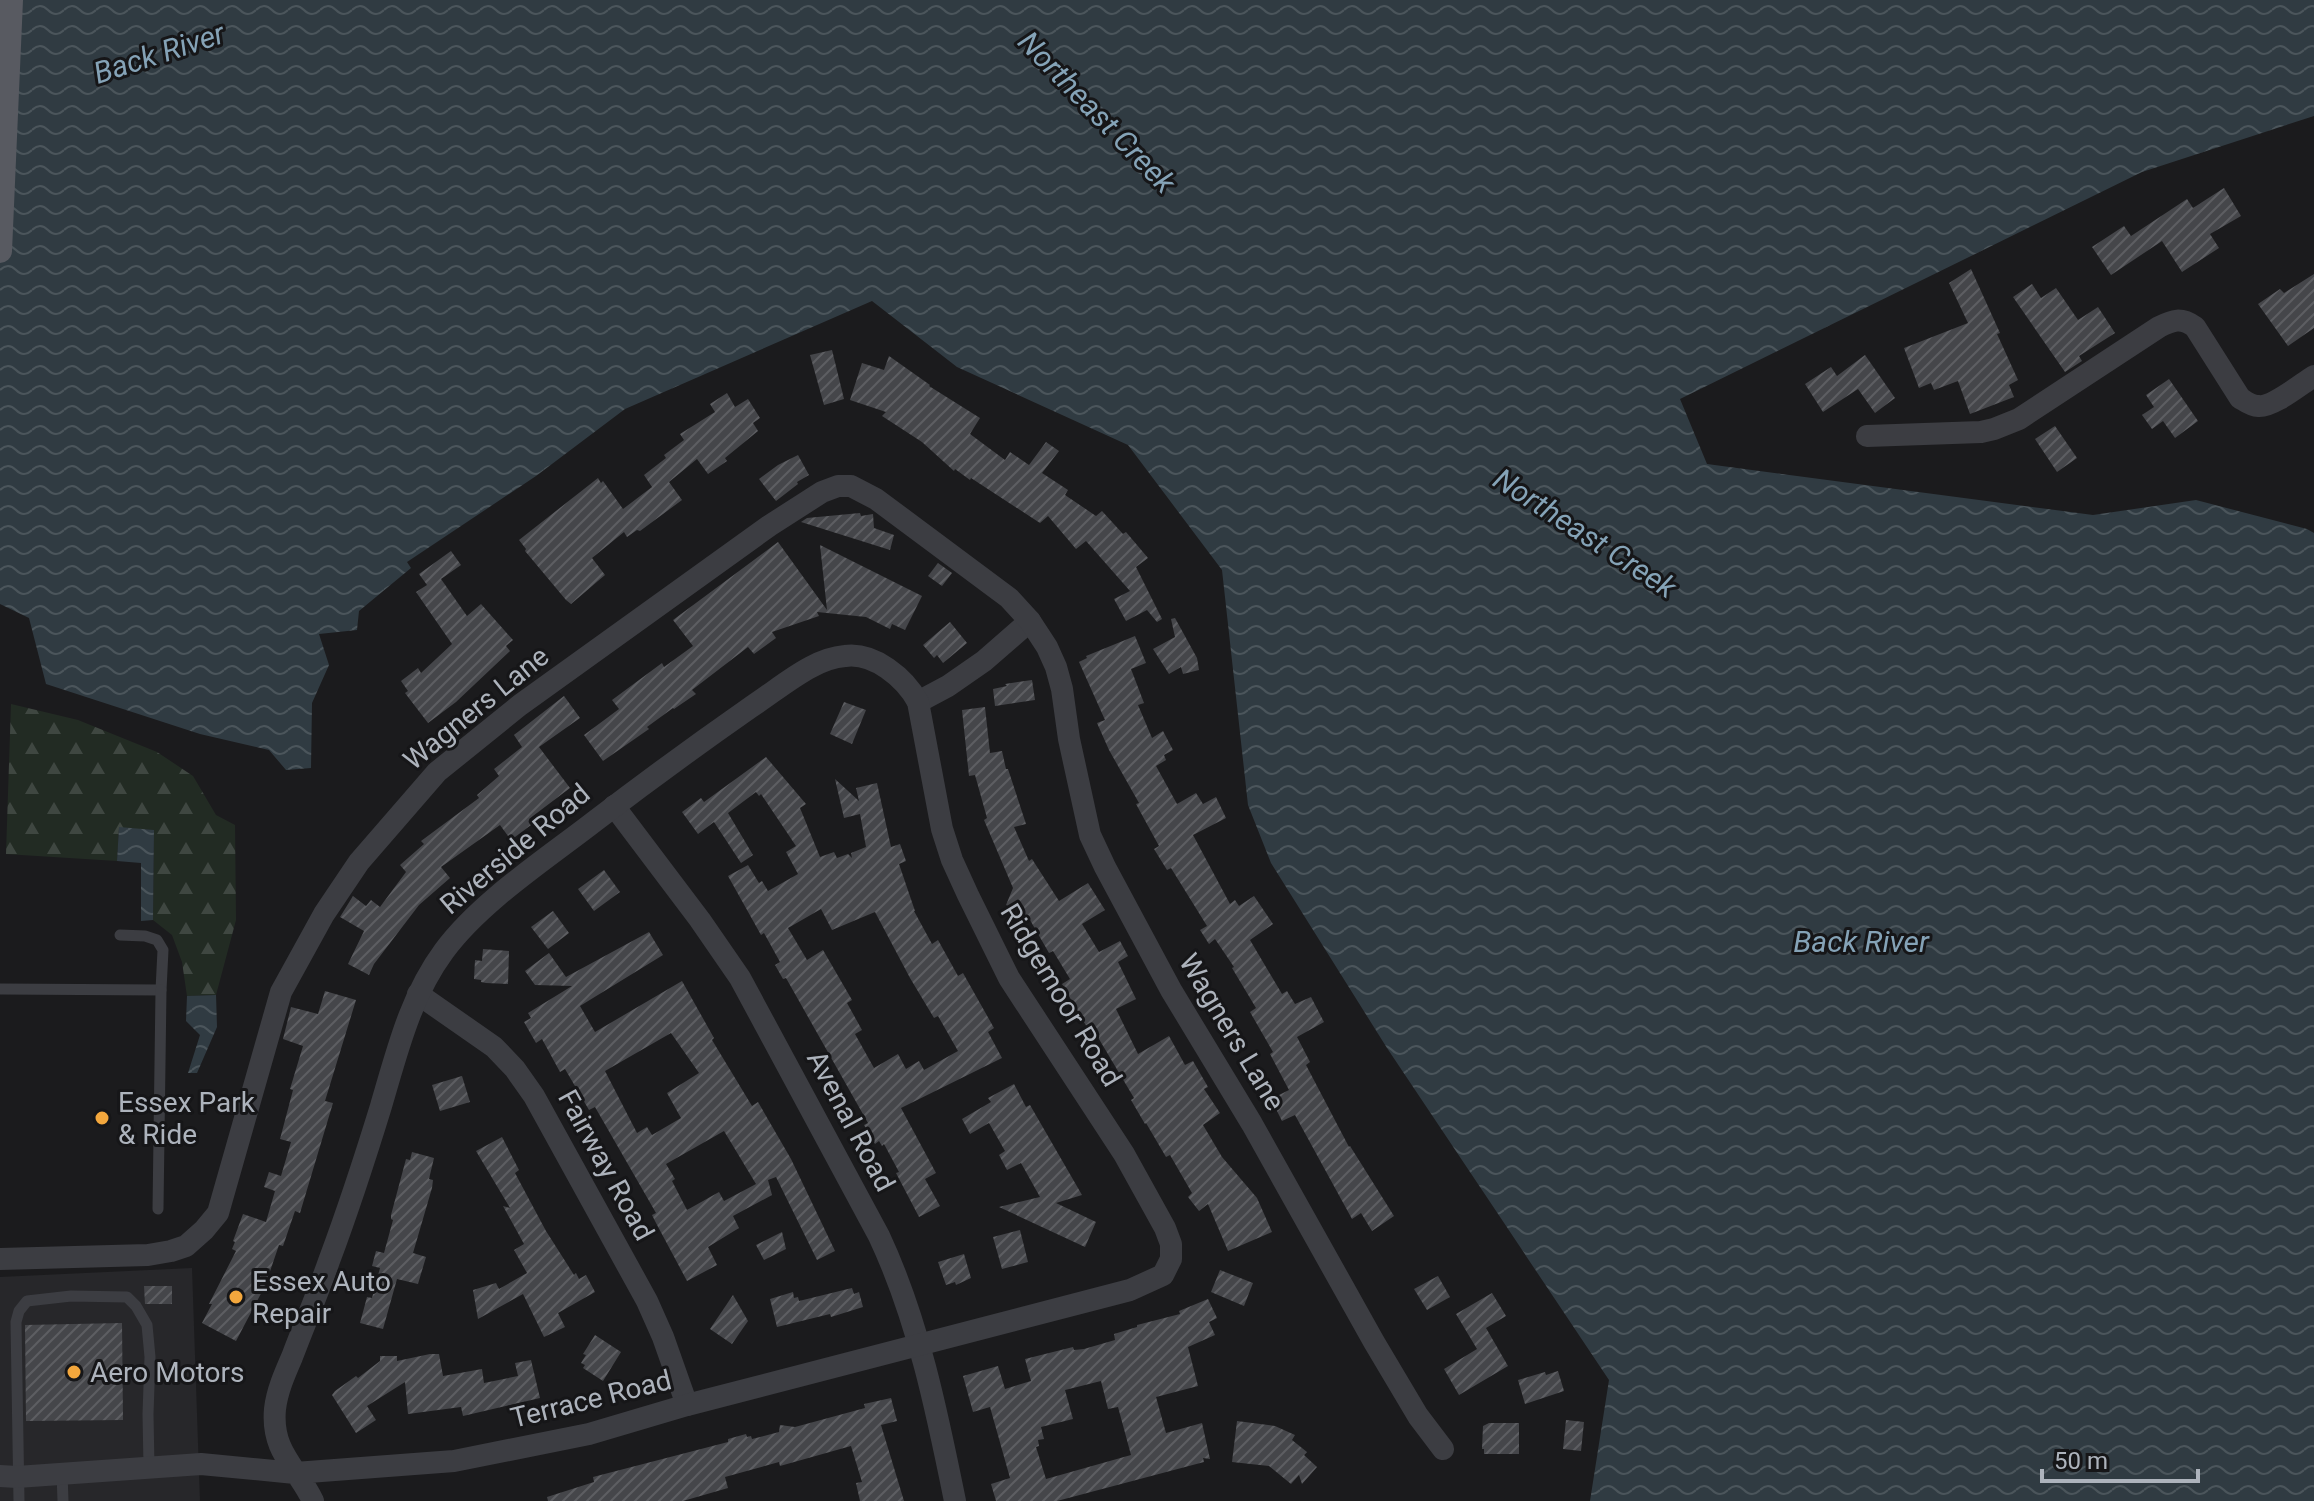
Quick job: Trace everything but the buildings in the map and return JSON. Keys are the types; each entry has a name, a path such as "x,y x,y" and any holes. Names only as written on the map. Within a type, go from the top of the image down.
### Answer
{"main road":[{"path":"0,251 11,0"}],"street":[{"path":"1867,436 1929,432 1964,434 1994,429 2019,419 2174,320 2195,327 2240,398 2258,407 2268,405 2314,376"},
{"name":"Wagners Lane","path":"0,1259 160,1253 186,1246 204,1230 218,1213 281,992 324,914 359,862 395,819 437,772 520,705 757,535 822,492 838,486 851,486 863,491 1009,598 1030,621 1047,647 1056,667 1090,835 1105,867 1171,990 1252,1124 1374,1342 1418,1416 1443,1449"},
{"path":"918,702 984,661 1030,621"},
{"name":"Riverside Road","path":"313,1501 284,1457 278,1438 275,1406 346,1213 403,1030 428,974 459,932 512,885 614,806 811,667 832,658 855,655 879,664 903,682 918,702"},
{"name":"Ridgemoor Road","path":"918,702 940,817 957,871 1009,978 1148,1196 1171,1244 1171,1259"},
{"name":"Avenal Road","path":"614,806 740,978 879,1236 903,1293 955,1501"},
{"name":"Fairway Road","path":"418,994 494,1047 534,1096 647,1301 687,1405"},
{"name":"Terrace Road","path":"9,1476 201,1464 295,1473 454,1461 589,1434 687,1405 1130,1290 1163,1275 1171,1259"}],"lane":[{"path":"120,935 157,940 163,950 158,1209"},
{"path":"0,989 161,990"},
{"path":"19,1501 9,1476 17,1316 27,1301 71,1296 127,1297 136,1306 147,1325 150,1357 149,1467"},
{"path":"62,1473 63,1501"}],"shaded area":[{"path":"192,1268 200,1501 0,1501 0,1277"}],"green space":[{"path":"11,704 78,720 157,752 193,776 216,815 235,825 236,920 216,995 187,996 182,962 172,935 153,920 154,830 119,828 117,861 6,854"}],"water":[{"name":"Back River","path":"0,0 2314,0 2314,116 2142,172 1680,399 1707,464 2093,515 2196,500 2314,533 2314,1501 1590,1501 1609,1380 1387,1048 1271,863 1248,805 1222,570 1128,445 957,367 872,301 625,409 536,476 407,562 411,568 359,611 357,630 319,634 329,665 312,703 311,768 286,770 269,750 200,734 46,684 29,618 0,604"},
{"path":"119,827 154,830 153,920 141,921 141,863 117,861"},
{"path":"216,995 217,1027 197,1073 188,1073 200,1035 186,1021 187,996"}],"place":[{"name":"Essex Park & Ride","path":"102,1118"},
{"name":"Essex Auto Repair","path":"236,1297"},
{"name":"Aero Motors","path":"74,1372"}],"water label":[{"name":"Northeast Creek","path":"1097,112"},
{"name":"Northeast Creek","path":"1585,533"}]}
